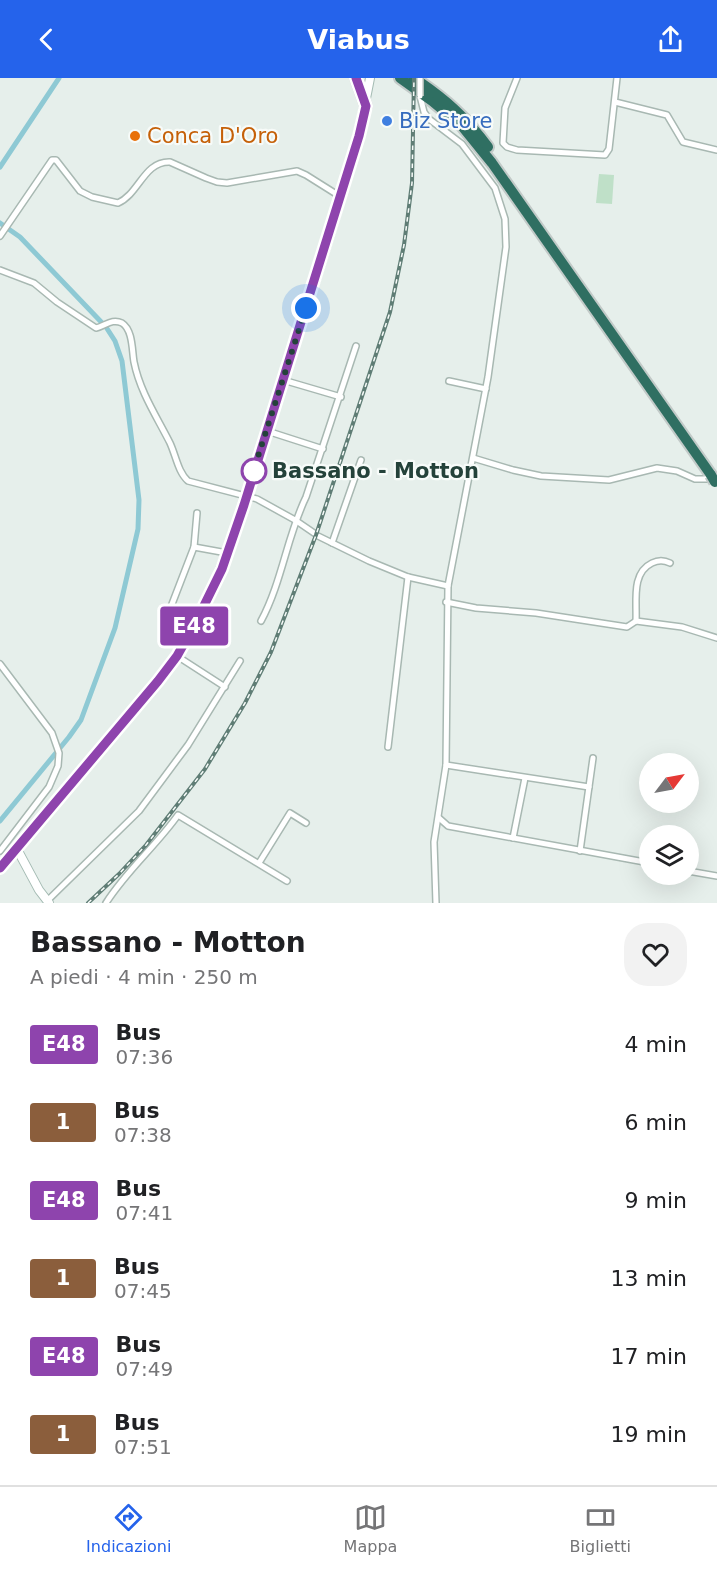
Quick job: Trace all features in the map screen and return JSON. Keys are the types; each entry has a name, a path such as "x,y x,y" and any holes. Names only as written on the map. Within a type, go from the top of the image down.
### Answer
{"highway":[{"path":"356,78 366,106"},
{"path":"400,78 462,126 614,332"},
{"path":"414,78 447,101 475,129 715,479"}],"main road":[{"path":"0,868 177,656 222,569 359,136 370,78"},
{"path":"17,849 48,902"}],"street":[{"path":"420,78 420,96 424,112 429,119 462,144 485,173 501,201 505,219 506,246 486,389 446,602 446,765 434,842 436,903"},
{"path":"517,78 505,108 503,143 507,147 517,150 605,155 609,149 617,78"},
{"path":"615,102 667,115 683,142 717,150"},
{"path":"4,230 52,160 56,160 80,191 92,197 118,203 124,200 154,165 161,162 170,162 217,182 227,183 297,171 340,197"},
{"path":"0,270 34,283 57,302 99,328 108,322 121,322 130,333 134,366 149,406 170,443 185,478 197,484 257,499 295,520 316,535 369,561 408,577 448,586"},
{"path":"261,621 290,545 295,520 323,449 356,346"},
{"path":"283,380 341,397"},
{"path":"449,381 486,389"},
{"path":"267,430 323,449"},
{"path":"473,458 541,476 609,480 641,470 657,468 677,471 695,479 715,479"},
{"path":"332,543 362,460"},
{"path":"191,632 167,617 194,547 197,513"},
{"path":"194,547 227,553"},
{"path":"636,621 639,575 643,568 659,560 670,563"},
{"path":"388,747 408,577"},
{"path":"446,602 476,608 536,613 627,627 636,621 682,627 717,638"},
{"path":"177,656 225,687"},
{"path":"48,902 139,811 182,754 240,661"},
{"path":"0,664 52,733 59,753 58,766 48,787 0,851"},
{"path":"580,851 593,758"},
{"path":"446,765 589,787"},
{"path":"513,838 525,778"},
{"path":"259,863 290,813 306,823"},
{"path":"106,903 128,871 161,838 178,815 287,881"},
{"path":"439,818 448,826 639,861"},
{"path":"699,873 717,876"}],"green space":[{"path":"599,174 614,175 612,204 596,203"}],"waterway":[{"path":"0,167 59,78"},
{"path":"0,223 20,237 106,327 115,341 122,361 139,500 138,529 115,628 81,720 0,821"}],"railway":[{"path":"88,903 146,845 205,769 245,703 271,652 316,535 390,312 404,245 412,183 414,78"}],"bus line":[{"name":"E48","path":"0,868 177,656 222,569 359,136 366,106 356,78"}],"place":[{"name":"Biz Store","path":"387,121"},
{"name":"Conca D'Oro","path":"135,136"},
{"name":"Bassano - Motton","path":"254,471"}],"route":[{"path":"254,471 251,478 306,308"}]}
